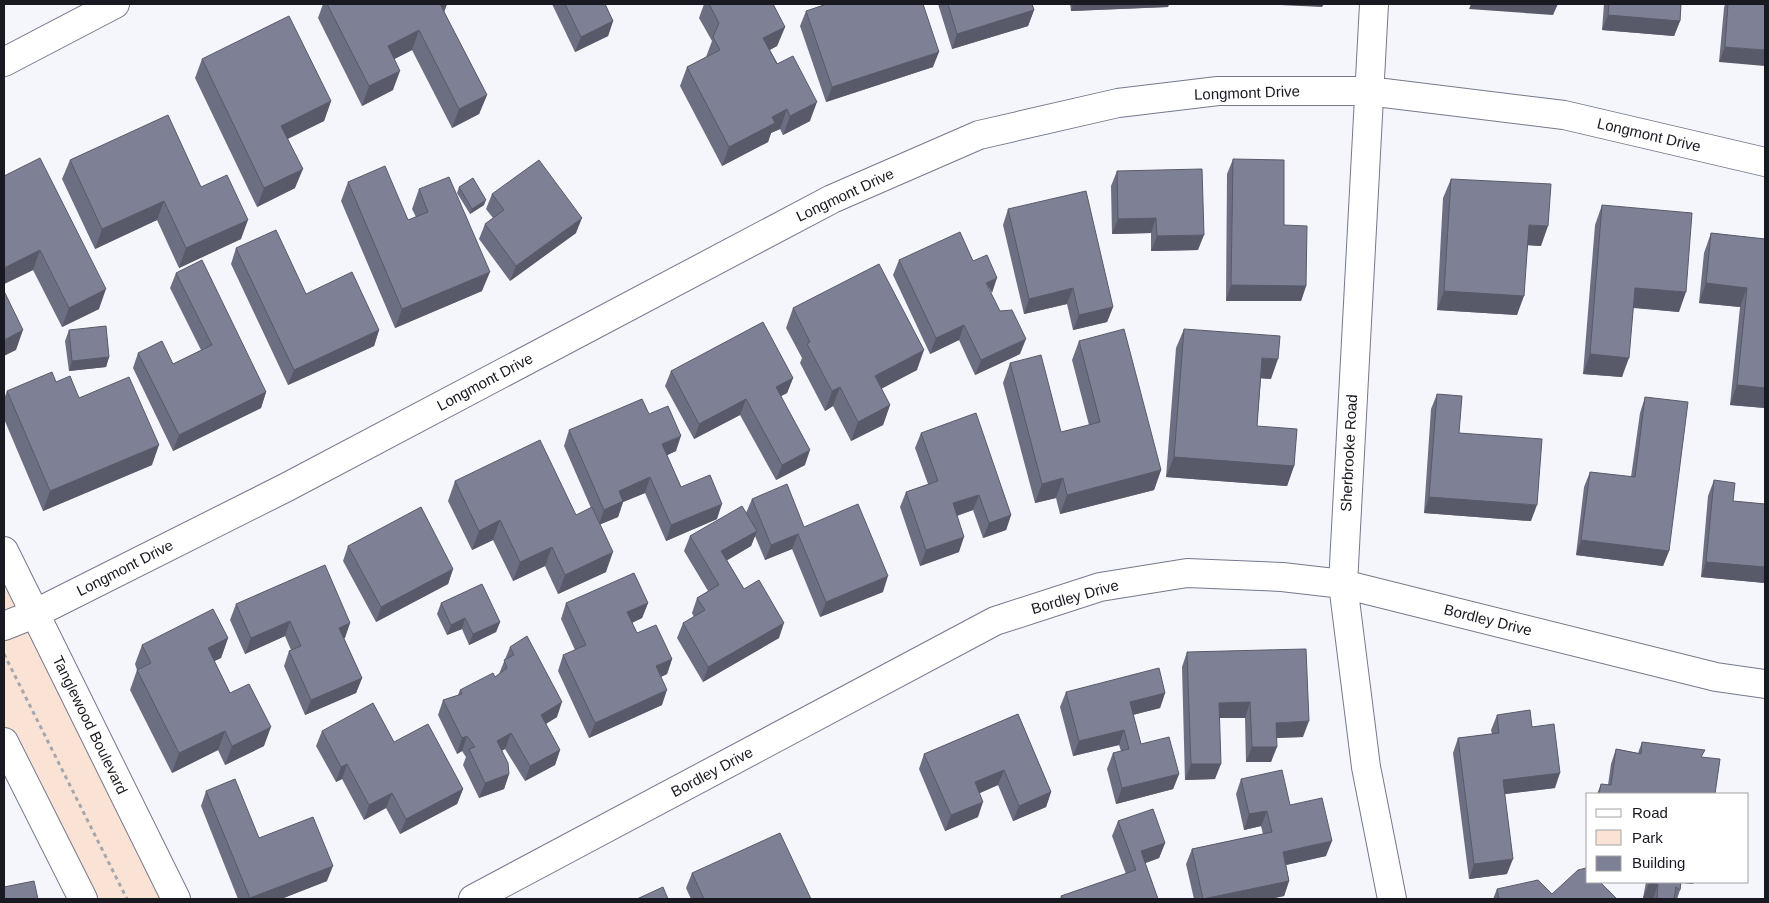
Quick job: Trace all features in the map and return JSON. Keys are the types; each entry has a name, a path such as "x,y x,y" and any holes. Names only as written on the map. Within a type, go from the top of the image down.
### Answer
{"street":[{"path":"4,62 115,4"},
{"name":"Sherbrooke Road","path":"1374,4 1343,584 1366,768 1392,899"},
{"name":"Longmont Drive","path":"4,626 34,614 287,487 832,199 979,136 1118,103 1218,91 1368,91 1564,114 1765,162"},
{"name":"Tanglewood Boulevard","path":"4,550 176,899"},
{"name":"Bordley Drive","path":"473,899 995,621 1100,587 1187,573 1282,577 1343,584 1716,677 1765,684"},
{"path":"4,742 83,899"}],"path":[{"path":"4,653 127,899"}],"green space":[{"path":"4,570 166,899 92,899 4,725"}],"building":[{"path":"327,4 440,4 487,95 459,109 419,30 388,46 400,71 369,86"},
{"path":"565,4 605,4 613,21 581,37"},
{"path":"709,4 773,4 785,27 763,38 777,64 793,56 817,102 790,116 787,109 772,117 775,123 729,147 687,67 720,50 713,37 719,23"},
{"path":"827,4 923,4 939,52 832,87 806,11"},
{"path":"948,4 1032,4 1034,10 957,34"},
{"path":"1609,4 1681,4 1680,21 1608,15"},
{"path":"1728,4 1765,4 1765,50 1725,47"},
{"path":"289,16 331,101 281,126 303,169 264,188 202,59"},
{"path":"168,115 201,187 227,175 248,220 186,248 164,201 102,229 70,160"},
{"path":"40,158 106,289 69,308 40,250 4,268 4,176"},
{"path":"1233,159 1284,160 1284,225 1307,226 1306,286 1231,285"},
{"path":"539,160 582,218 516,266 485,224 504,210 492,194"},
{"path":"385,166 408,220 428,212 419,189 449,177 490,272 402,309 348,182"},
{"path":"1202,169 1204,235 1157,236 1156,218 1118,219 1117,171"},
{"path":"473,178 486,200 472,209 459,187"},
{"path":"1451,179 1551,184 1548,226 1529,225 1524,296 1444,291"},
{"path":"1086,191 1113,307 1079,315 1073,288 1029,299 1008,209"},
{"path":"1602,205 1692,213 1686,292 1635,288 1629,358 1590,354"},
{"path":"276,230 306,294 352,272 379,330 294,370 236,248"},
{"path":"960,232 973,261 987,255 997,278 986,283 1000,311 1012,310 1026,339 981,360 964,325 936,338 899,260"},
{"path":"1711,233 1765,239 1765,388 1737,385 1747,288 1706,283"},
{"path":"202,260 266,392 179,435 138,353 162,341 173,364 212,345 176,273"},
{"path":"879,264 924,350 875,376 890,405 858,422 840,387 832,391 807,344 810,342 793,308"},
{"path":"4,291 23,330 4,340"},
{"path":"763,322 793,378 776,387 810,450 782,465 746,399 699,424 671,371"},
{"path":"106,326 109,357 72,361 69,330"},
{"path":"1124,329 1161,470 1067,495 1063,478 1042,484 1010,363 1041,355 1061,432 1100,422 1079,341"},
{"path":"1184,329 1280,336 1278,359 1262,358 1257,426 1297,429 1294,466 1174,457"},
{"path":"52,372 56,382 70,376 79,398 129,377 159,445 50,491 7,391"},
{"path":"1437,394 1462,396 1459,433 1542,439 1537,505 1429,497"},
{"path":"1645,397 1688,402 1669,551 1581,540 1590,472 1635,477"},
{"path":"642,399 649,414 668,406 681,436 662,444 681,487 710,475 722,504 671,525 650,477 619,491 623,501 604,510 569,430"},
{"path":"976,413 1011,515 989,523 979,495 953,503 964,537 926,550 906,492 938,481 921,433"},
{"path":"540,440 576,515 592,507 613,552 565,575 552,547 520,562 500,520 479,531 455,481"},
{"path":"1714,480 1735,483 1733,501 1765,504 1765,567 1706,562"},
{"path":"787,484 804,527 858,504 888,576 826,602 798,534 771,545 752,499"},
{"path":"742,506 757,531 721,551 744,589 759,580 784,623 708,667 683,623 705,610 697,598 719,585 690,536"},
{"path":"421,507 453,569 381,607 348,546"},
{"path":"325,565 350,623 339,628 362,678 311,700 289,651 301,646 290,621 251,638 236,604"},
{"path":"634,573 648,603 627,612 637,633 656,625 672,659 656,666 667,690 595,723 563,655 586,645 566,603"},
{"path":"482,584 500,622 473,634 465,618 451,625 441,603"},
{"path":"213,609 228,638 208,648 230,693 249,684 271,727 232,746 225,731 179,753 137,670 151,663 142,645"},
{"path":"527,636 562,702 541,715 560,750 530,766 511,733 497,741 508,763 509,774 485,783 469,749 475,747 467,736 462,738 443,700 462,694 460,690 493,673 495,677 507,668 504,660 514,655 510,647"},
{"path":"1306,649 1309,721 1276,723 1277,747 1252,747 1250,702 1219,703 1221,764 1191,764 1187,652"},
{"path":"1159,668 1165,693 1130,702 1141,744 1169,737 1179,774 1122,788 1113,753 1129,749 1124,730 1079,741 1066,692"},
{"path":"373,703 394,742 428,724 463,789 406,819 392,793 369,805 347,764 341,767 322,731"},
{"path":"1530,710 1532,727 1554,724 1560,773 1503,780 1513,859 1474,864 1458,738 1499,733 1497,715"},
{"path":"1018,714 1051,792 1019,806 1004,770 975,782 983,802 951,815 924,754"},
{"path":"1642,742 1705,750 1701,757 1720,759 1715,793 1599,793 1601,784 1611,785 1616,749 1641,754"},
{"path":"1282,770 1290,805 1322,798 1332,841 1283,852 1289,881 1203,899 1192,849 1272,832 1267,811 1249,814 1241,779"},
{"path":"235,779 259,838 313,817 333,866 250,898 206,791"},
{"path":"1153,809 1165,843 1141,851 1158,899 1063,899 1061,896 1136,870 1118,821"},
{"path":"780,833 811,899 704,899 692,873"},
{"path":"1586,868 1586,883 1601,883 1617,899 1499,899 1497,889 1538,880 1552,894 1578,870"},
{"path":"34,881 38,899 4,899 4,887"},
{"path":"1649,883 1681,883 1680,890 1676,887 1674,899 1657,899 1658,884"},
{"path":"663,887 668,899 637,899"}]}
